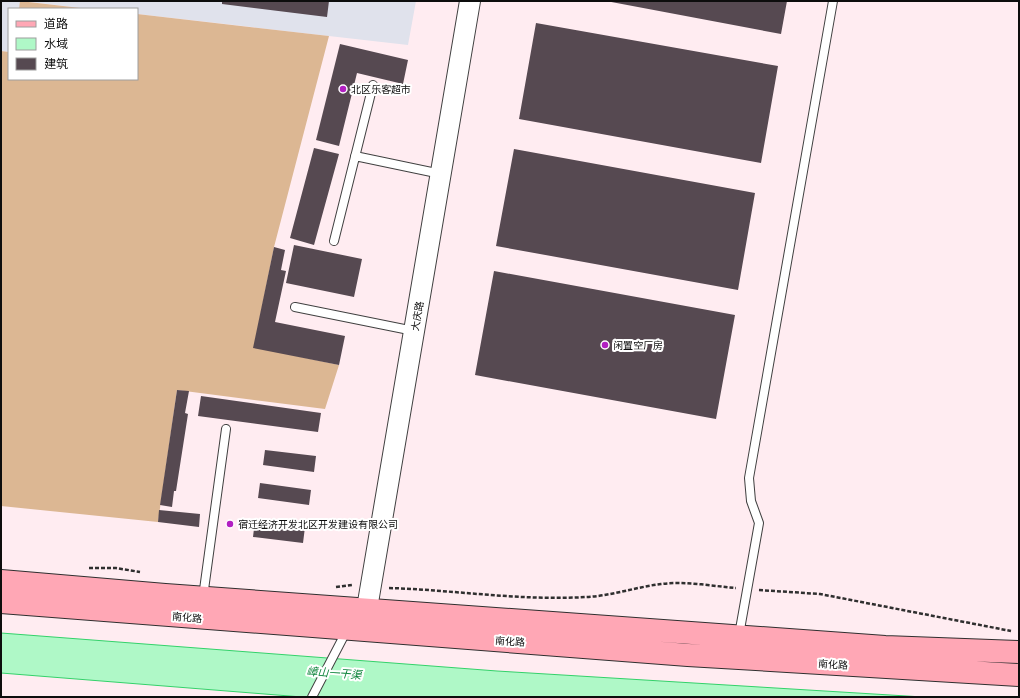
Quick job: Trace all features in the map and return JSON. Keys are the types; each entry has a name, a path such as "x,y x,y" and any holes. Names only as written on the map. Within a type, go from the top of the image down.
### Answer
{"main road":[{"name":"南化路","path":"1,581 202,608 351,632 737,647 885,647 1019,652"},
{"name":"南化路","path":"1,602 202,608 366,609 1019,675"}],"street":[{"name":"大庆路","path":"351,632 366,609 470,1"}],"lane":[{"path":"737,647 759,523 751,501 749,478 833,1"},
{"path":"334,241 373,85"},
{"path":"355,156 441,174"},
{"path":"295,307 414,331"},
{"path":"202,608 226,429"},
{"path":"312,697 351,632"}],"path":[{"path":"86,568 116,568 144,573"},
{"path":"332,587 347,584 370,587 432,589 542,598 588,597 662,584 680,583 820,594 1019,632"}],"shaded area":[{"path":"1,1 21,1 19,8 8,8 8,52 1,51"},
{"path":"20,1 80,8 19,8"},
{"path":"21,1 416,1 408,45 138,14 138,8 80,8"},
{"path":"138,14 329,36 274,247 254,347 339,365 325,409 177,390 158,522 1,506 1,51 8,52 8,80 138,80"}],"water":[{"name":"嶂山一干渠","path":"1,633 497,671 923,697 302,697 1,673"}],"building":[{"path":"222,1 329,1 327,17 222,4"},
{"path":"606,1 787,1 781,34"},
{"path":"536,23 778,66 761,163 519,119"},
{"path":"340,44 408,60 403,84 357,73 339,146 316,140"},
{"path":"314,148 339,154 314,245 290,238"},
{"path":"514,149 755,193 738,290 496,246"},
{"path":"294,245 362,259 354,297 286,283"},
{"path":"274,247 285,250 281,270 286,271 275,322 345,336 339,365 253,348"},
{"name":"闲置空厂房","path":"494,271 735,315 716,419 475,375"},
{"path":"177,390 189,391 185,413 188,414 176,491 174,491 172,507 160,505"},
{"path":"201,396 321,413 318,432 198,416"},
{"path":"265,450 316,456 314,472 263,465"},
{"path":"260,483 311,490 309,505 258,498"},
{"path":"159,510 200,514 199,527 158,522"},
{"path":"255,520 305,527 303,543 253,537"}],"place":[{"name":"北区乐客超市","path":"343,89"},
{"name":"闲置空厂房","path":"605,345"},
{"name":"宿迁经济开发北区开发建设有限公司","path":"230,524"}]}
